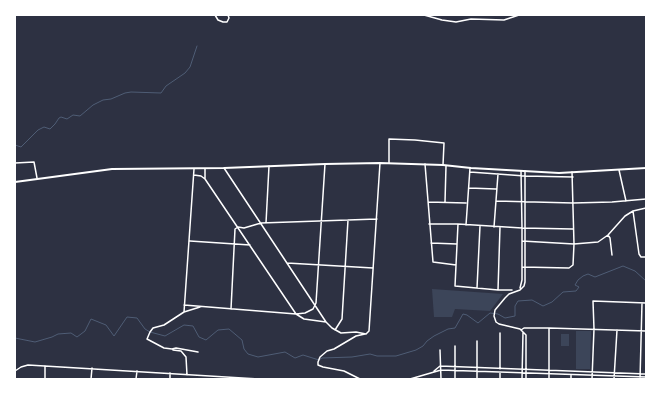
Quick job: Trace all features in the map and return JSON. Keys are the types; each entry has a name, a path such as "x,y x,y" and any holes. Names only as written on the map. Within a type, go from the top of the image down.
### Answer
{"main road":[{"path":"15,182 106,169 205,169 325,164 424,164 525,171 572,172 646,168"}],"street":[{"path":"214,15 218,20 227,22 228,15"},
{"path":"424,15 456,22 471,19 504,20 519,15"},
{"path":"613,15 628,15"},
{"path":"388,163 389,139 444,143 445,202"},
{"path":"15,163 34,162 38,178"},
{"path":"360,379 344,371 318,365 318,362 320,357 326,351 334,349 356,336 366,334 369,331 380,163"},
{"path":"184,305 296,314 310,312 315,306 325,164"},
{"path":"424,164 433,262 456,265"},
{"path":"266,223 269,166"},
{"path":"224,168 326,322 341,333 356,332 366,334"},
{"path":"466,225 470,168"},
{"path":"184,312 194,169"},
{"path":"205,169 205,178 296,314 304,319 326,322"},
{"path":"520,290 522,267 521,170"},
{"path":"619,170 626,201"},
{"path":"525,171 525,282 524,286 520,290 510,294 498,306 494,312 494,316 496,322 499,324 521,330 527,339 526,379"},
{"path":"470,172 521,176 573,177"},
{"path":"522,267 571,267 574,263 572,172"},
{"path":"494,227 498,174"},
{"path":"194,175 205,178"},
{"path":"469,188 496,189"},
{"path":"496,201 573,203 646,199"},
{"path":"428,202 467,203"},
{"path":"522,241 574,244 598,242 608,235 625,216 633,211 646,208"},
{"path":"633,211 639,254 641,257 646,257"},
{"path":"238,227 244,228 261,223 321,222 377,218"},
{"path":"335,330 342,319 348,220"},
{"path":"429,224 573,229"},
{"path":"458,224 455,286 512,290"},
{"path":"476,288 480,226"},
{"path":"231,309 235,229 238,227"},
{"path":"498,290 500,227"},
{"path":"608,235 610,238 612,255"},
{"path":"189,241 250,245"},
{"path":"431,243 457,244"},
{"path":"287,263 373,268"},
{"path":"592,379 594,329 593,301 646,303"},
{"path":"640,378 642,303"},
{"path":"187,375 186,357 181,351 164,348 147,339 153,328 164,326 184,312 202,307"},
{"path":"521,330 524,328 549,328 646,331"},
{"path":"549,328 549,379"},
{"path":"614,378 616,330"},
{"path":"522,379 523,332"},
{"path":"500,333 500,369"},
{"path":"477,341 477,379"},
{"path":"455,346 455,379"},
{"path":"172,349 176,348 198,352"},
{"path":"440,350 441,379"},
{"path":"15,371 24,365 170,373 213,378 259,379"},
{"path":"45,379 46,366"},
{"path":"433,371 440,366 646,374"},
{"path":"91,379 92,368"},
{"path":"410,379 433,371 441,370 614,378 646,378"},
{"path":"136,379 137,371"},
{"path":"500,372 500,379"},
{"path":"170,373 170,379"}],"shaded area":[{"path":"432,289 503,294 490,311 455,309 452,317 434,317"},
{"path":"576,331 591,331 590,369 576,369"},
{"path":"561,334 569,334 569,346 561,346"}],"waterway":[{"path":"15,145 21,147 38,130 44,127 50,129 61,117 67,119 73,115 80,116 93,105 103,100 111,99 131,92 161,93 166,86 185,73 190,67 197,46"},
{"path":"15,338 35,342 58,334 71,333 77,337 85,331 91,319 106,325 114,336 127,317 137,318 145,329 165,336 184,325 193,326 199,337 206,340 218,330 229,329 242,340 244,349 248,354 258,357 285,352 295,358 303,355 319,360 322,358 352,357 370,354 377,356 396,356 416,350 434,336 448,329 455,328 463,314 467,315 478,323 490,313 498,314 505,318 515,316 515,306 518,301 532,300 543,306 552,302 563,292 576,291 579,287 575,285 578,280 588,274 595,277 623,266 635,271 646,281"}]}
